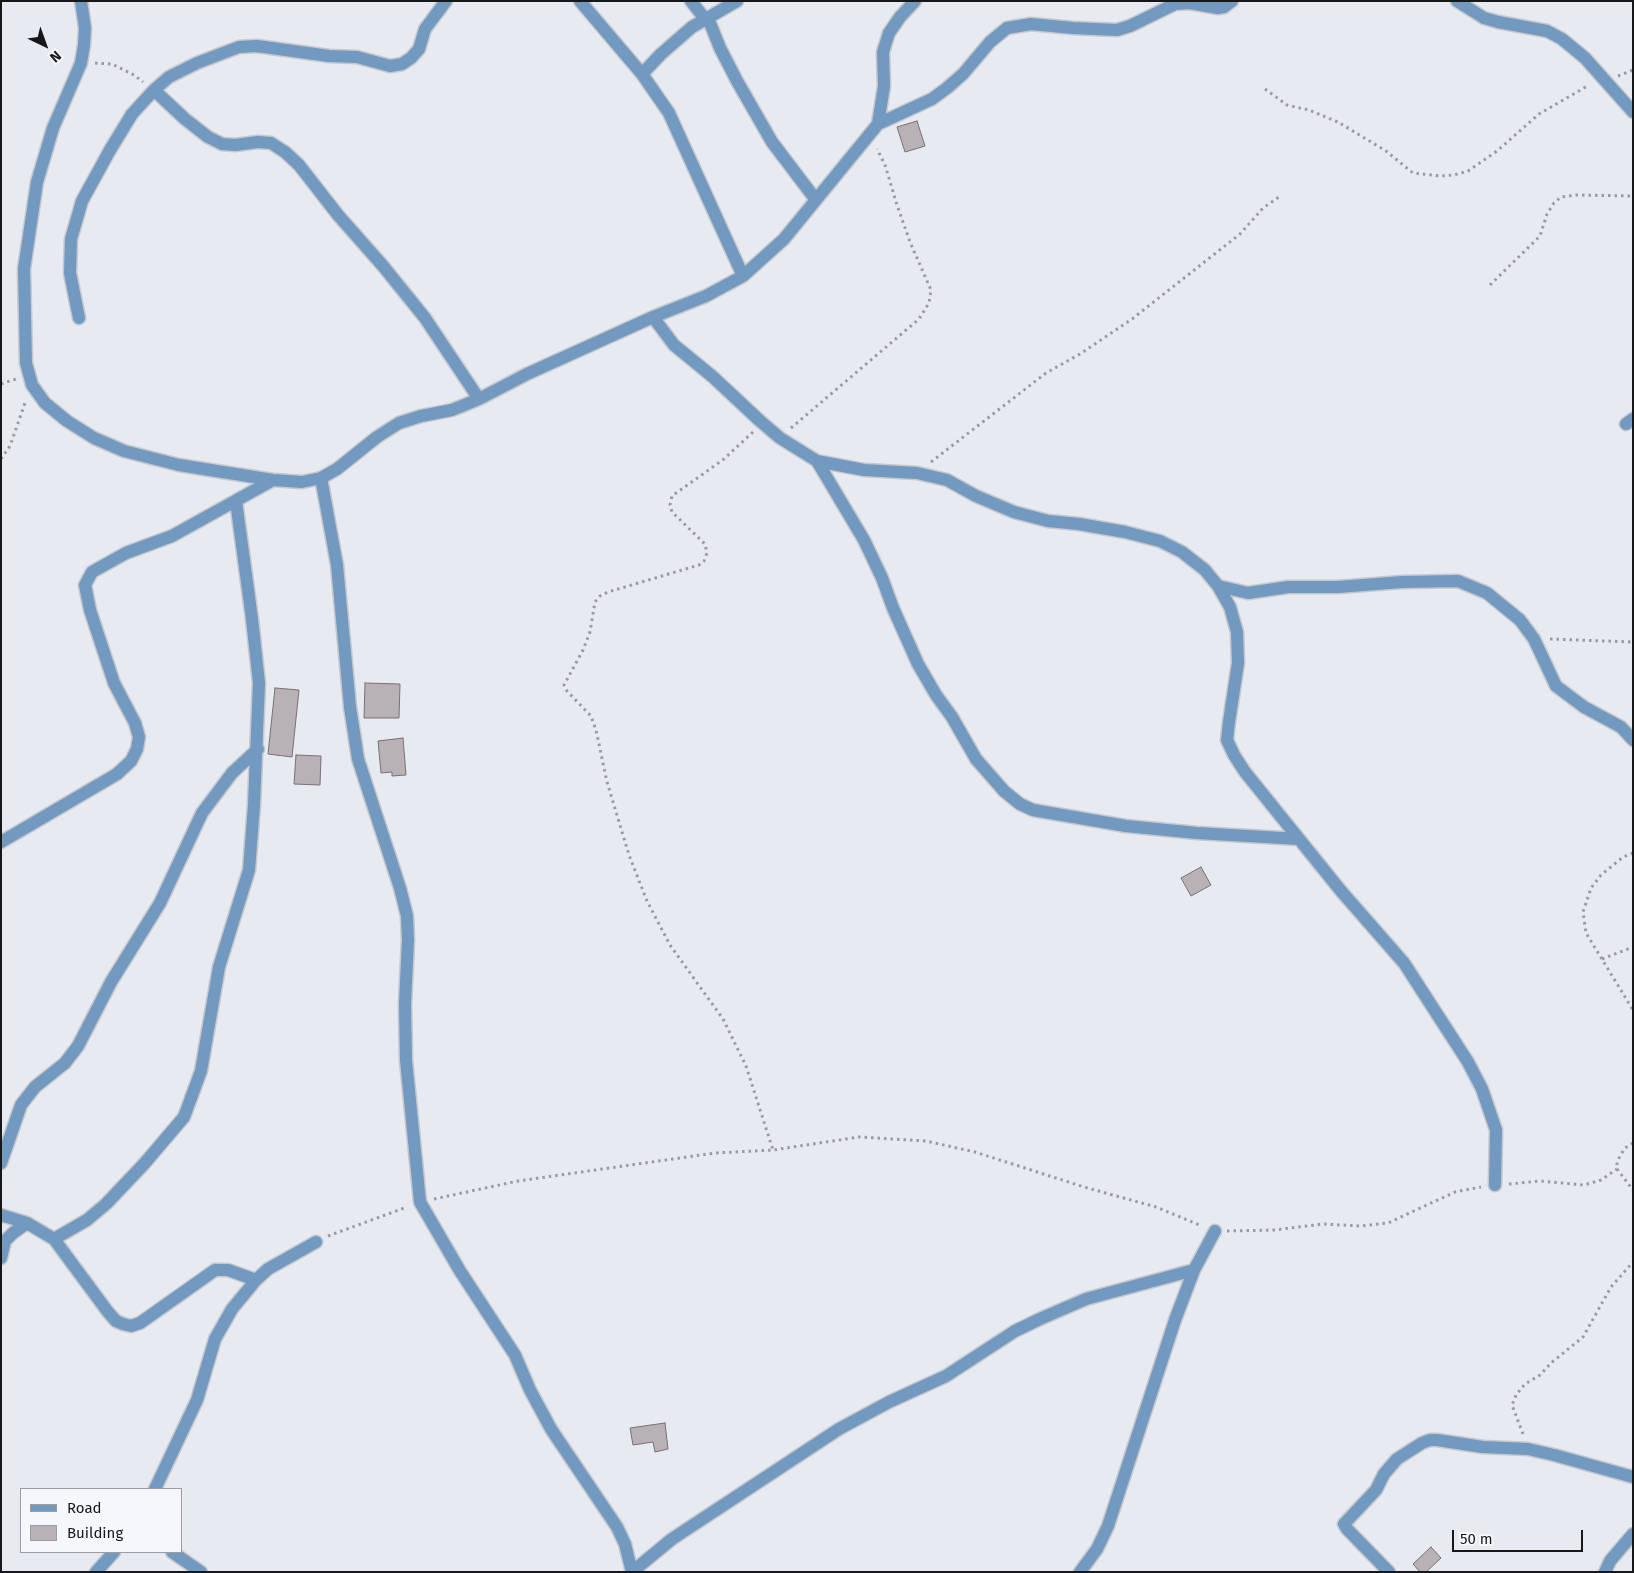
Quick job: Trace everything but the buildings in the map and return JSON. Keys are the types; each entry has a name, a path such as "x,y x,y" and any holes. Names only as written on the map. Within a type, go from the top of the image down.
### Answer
{"street":[{"path":"81,1 85,28 84,45 80,63 53,128 38,182 24,269 26,363 32,386 45,403 67,421 94,438 124,451 179,465 272,480 302,482 321,478 337,469 377,437 399,423 421,416 452,410 479,399 527,374 653,317 706,296 743,276 784,238 878,124 932,99 947,88 963,74 990,42 1007,28 1031,24 1117,30 1130,26 1175,4 1188,2 1218,8 1224,7 1232,1"},
{"path":"79,318 70,273 71,239 82,201 132,114 169,77 240,47 257,46 328,56 357,57 390,66 402,64 419,50 425,29 446,1"},
{"path":"580,1 642,74 669,113 743,276"},
{"path":"691,1 707,19 737,81 772,142 816,200"},
{"path":"642,74 661,54 692,27 737,1"},
{"path":"878,124 884,86 883,52 886,42 894,25 915,1"},
{"path":"1457,1 1484,18 1547,31 1562,39 1586,58 1633,112"},
{"path":"154,90 185,119 208,137 222,144 234,146 258,142 271,144 285,152 299,164 338,215 425,318 479,399"},
{"path":"653,317 674,345 713,377 759,420 780,438 817,461 864,470 917,473 947,480 976,496 1014,512 1048,521 1125,532 1160,541 1182,552 1205,570 1218,586 1230,608 1237,632 1238,664 1227,740 1234,755 1245,772 1341,891 1404,963 1468,1062 1482,1090 1496,1130 1495,1185"},
{"path":"817,461 864,540 882,578 893,608 936,695 952,717 976,759 1004,791 1020,804 1033,810 1126,826 1197,833 1299,839"},
{"path":"321,478 337,566 350,706 358,759 400,888 407,916 406,1060 420,1202 460,1271 515,1355 530,1390 551,1428 617,1527 625,1544 632,1572 672,1539 839,1429 889,1402 946,1376 1015,1331 1086,1299 1194,1270"},
{"path":"1,842 117,774 131,761 137,749 139,737 135,723 114,683 90,610 85,585 92,572 126,553 172,536 272,480"},
{"path":"54,1239 87,1220 106,1204 144,1164 184,1117 201,1071 219,967 249,870 258,749 259,683 236,501"},
{"path":"1218,586 1248,593 1288,588 1458,581 1487,593 1520,620 1534,639 1556,686 1584,707 1621,727 1633,740"},
{"path":"1,1163 22,1105 35,1086 65,1063 78,1046 111,982 160,903 202,813 232,773 258,749"},
{"path":"1,1215 27,1224 54,1239 108,1312 116,1321 123,1324 131,1326 140,1323 215,1270 228,1270 256,1280"},
{"path":"1,1258 6,1241 13,1233 27,1224"},
{"path":"1080,1572 1097,1549 1108,1526 1175,1320 1194,1270 1216,1232"},
{"path":"154,1488 197,1400 215,1339 232,1308 268,1269 316,1242"},
{"path":"1389,1572 1344,1524 1376,1490 1384,1474 1397,1459 1422,1443 1430,1440 1483,1447 1528,1450 1554,1455 1633,1478"},
{"path":"1605,1572 1614,1555 1633,1534"},
{"path":"96,1572 113,1553"},
{"path":"173,1553 201,1572"}],"path":[{"path":"80,63 112,64 134,75 154,90"},
{"path":"1265,89 1287,105 1309,110 1352,130 1386,151 1412,173 1440,176 1468,171 1497,151 1539,114 1604,78"},
{"path":"780,438 919,319 929,303 931,290 922,273 900,214 885,165 877,148 866,137"},
{"path":"1490,285 1540,236 1547,214 1554,203 1561,197 1568,195 1633,196"},
{"path":"917,473 1046,373 1080,354 1132,320 1240,234 1263,208 1279,197"},
{"path":"1,459 10,446 32,386"},
{"path":"759,420 754,431 724,459 672,496 670,505 672,512 705,544 707,553 704,561 699,565 600,596 595,602 590,632 583,650 564,685 567,691 591,716 596,730 607,782 630,856 647,901 670,945 723,1019 746,1066 773,1150"},
{"path":"1534,639 1633,642"},
{"path":"1633,853 1622,857 1601,875 1591,888 1583,912 1586,933 1633,1010"},
{"path":"1602,959 1633,948"},
{"path":"316,1242 358,1224 420,1202 518,1181 715,1153 773,1150 859,1137 926,1141 976,1152 1084,1187 1156,1207 1216,1232 1274,1230 1323,1224 1360,1226 1388,1223 1455,1192 1495,1185 1540,1181 1584,1185 1601,1180 1617,1170 1620,1156 1625,1148 1633,1143"},
{"path":"1617,1170 1633,1190"},
{"path":"1528,1450 1512,1405 1516,1395 1525,1384 1540,1375 1551,1363 1583,1337 1611,1287 1633,1262"}]}
